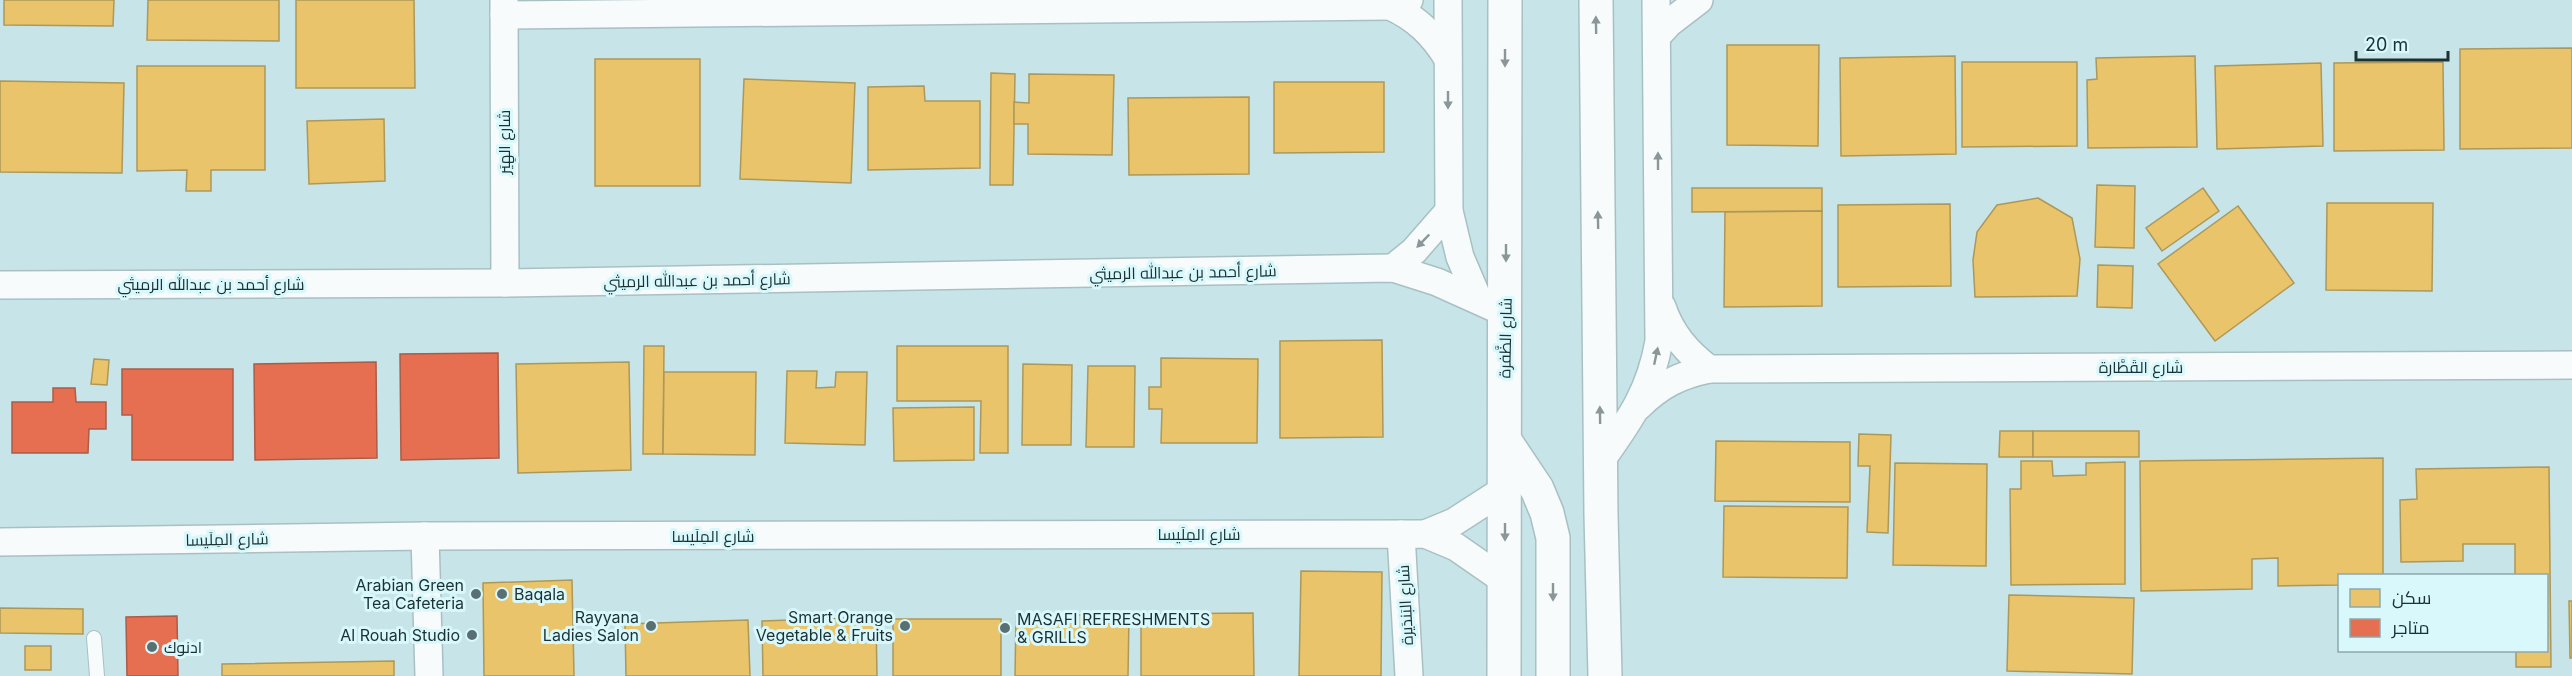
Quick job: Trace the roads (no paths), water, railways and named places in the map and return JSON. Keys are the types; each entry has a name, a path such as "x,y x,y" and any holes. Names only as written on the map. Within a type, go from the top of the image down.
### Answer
{"main road":[{"name":"شارع الظَّفرة","path":"1504,676 1505,441 1492,306 1505,0"},
{"path":"1596,0 1600,462 1605,676"},
{"path":"1505,441 1537,489 1547,513 1553,538 1553,676"}],"street":[{"path":"1448,0 1449,211 1460,257 1492,306"},
{"path":"1600,462 1639,406 1655,361 1659,341 1656,0"},
{"path":"1657,36 1669,23 1699,0"},
{"path":"504,8 1399,3 1411,17 1430,32 1448,59"},
{"name":"شارع الهِيَر","path":"504,8 505,283"},
{"path":"1393,268 1420,244 1449,211"},
{"name":"شارع أحمد بن عبدالله الرميثي","path":"0,285 505,283 1393,268 1437,282 1492,306"},
{"path":"1658,298 1666,320 1677,339 1691,355 1709,369"},
{"name":"شارع القَطَّارة","path":"1639,406 1670,380 1709,369 2572,365"},
{"name":"شارع المِلَيسا","path":"0,542 425,536 1413,534 1454,522 1505,489"},
{"name":"شارع المِلَيسا","path":"1413,534 1456,547 1505,581"},
{"name":"شارع البَندَيرة","path":"1409,676 1413,534"},
{"path":"425,536 429,676"}],"lane":[{"path":"94,638 97,676"}],"place":[{"name":"Arabian Green Tea Cafeteria","path":"476,594"},
{"name":"Baqala","path":"502,594"},
{"name":"Rayyana Ladies Salon","path":"651,626"},
{"name":"Smart Orange Vegetable & Fruits","path":"905,626"},
{"name":"MASAFI REFRESHMENTS & GRILLS","path":"1005,628"},
{"name":"Al Rouah Studio","path":"472,635"},
{"name":"ادنوك","path":"152,647"}]}
